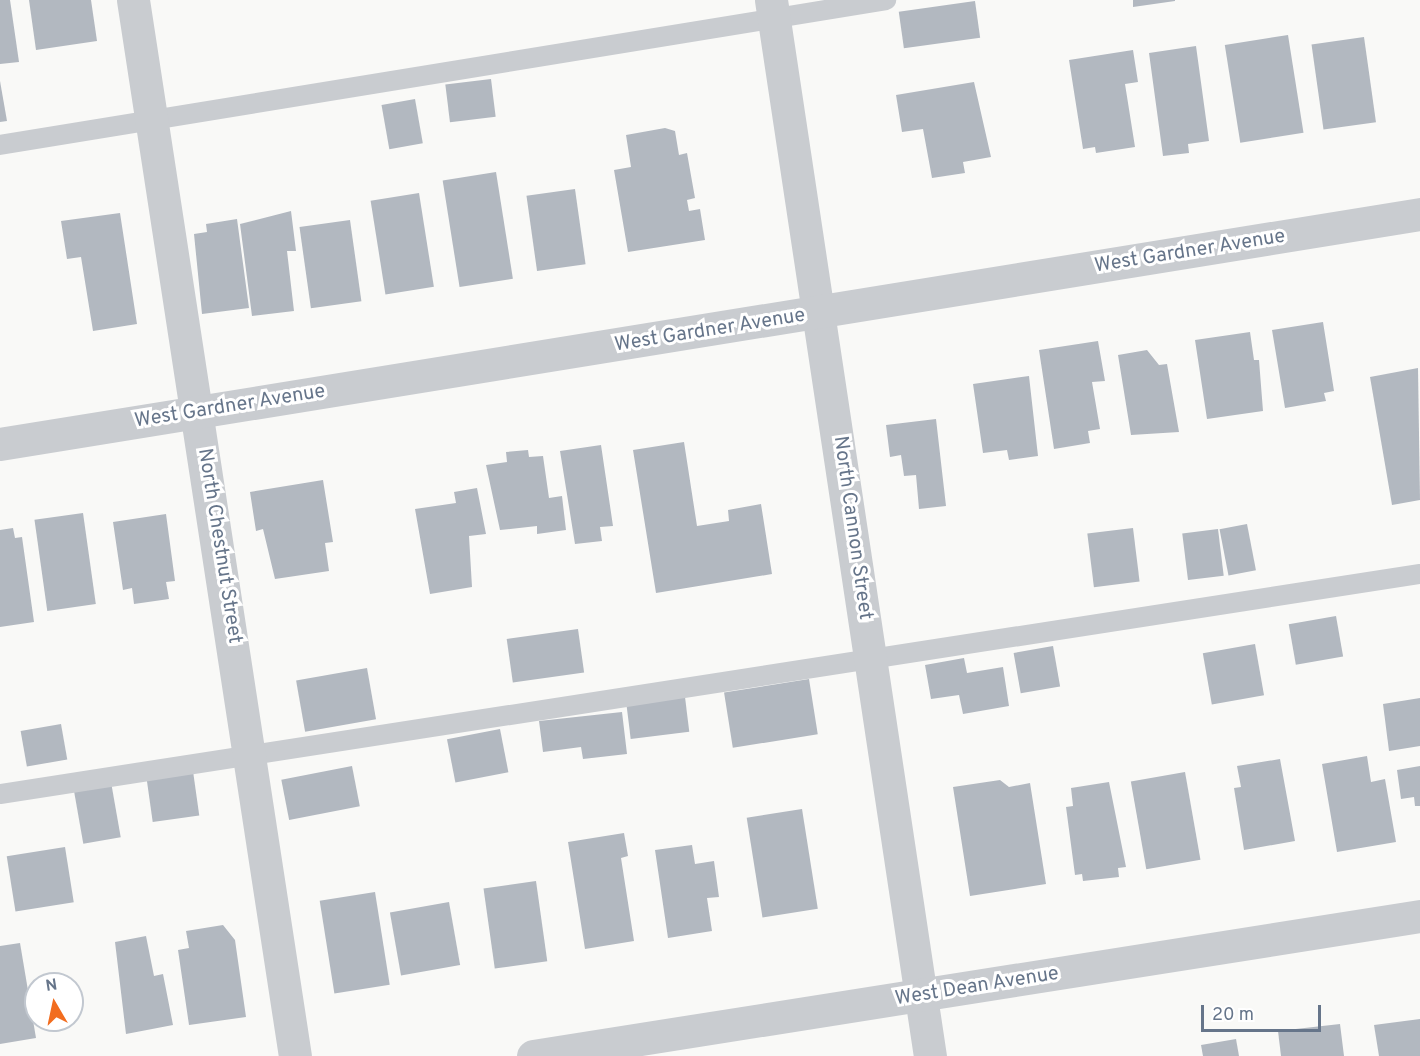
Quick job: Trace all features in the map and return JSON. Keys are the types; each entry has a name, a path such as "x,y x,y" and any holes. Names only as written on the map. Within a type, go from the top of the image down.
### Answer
{"street":[{"name":"North Chestnut Street","path":"133,0 199,412 295,1056"},
{"name":"North Cannon Street","path":"772,10 820,314 930,1056"},
{"name":"West Gardner Avenue","path":"0,444 820,314 1420,214"},
{"name":"West Dean Avenue","path":"533,1056 920,997 1420,916"}],"lane":[{"path":"0,145 772,10 886,0"},
{"path":"0,794 1420,574"}],"building":[{"path":"0,0 10,0 19,62 0,64"},
{"path":"29,0 91,0 97,41 36,50"},
{"path":"1133,0 1175,0 1175,1 1133,7"},
{"path":"975,1 980,38 904,48 899,12"},
{"path":"1288,35 1303,133 1240,143 1225,45"},
{"path":"1364,37 1376,122 1323,130 1312,44"},
{"path":"1196,46 1209,141 1188,144 1189,153 1163,156 1149,53"},
{"path":"1133,50 1138,82 1125,84 1135,147 1096,153 1095,147 1083,149 1069,60"},
{"path":"491,79 496,117 450,122 445,85"},
{"path":"0,81 7,121 0,122"},
{"path":"974,82 991,157 963,162 965,173 932,178 923,129 902,132 896,95"},
{"path":"415,99 423,143 389,149 382,105"},
{"path":"665,128 675,131 679,155 687,153 695,198 687,200 689,211 700,209 705,240 628,252 614,170 631,167 626,135"},
{"path":"496,172 513,279 460,287 443,180"},
{"path":"575,189 586,264 537,271 526,196"},
{"path":"419,193 434,287 385,294 371,201"},
{"path":"291,211 296,251 287,251 294,311 252,316 240,224"},
{"path":"120,213 137,324 93,331 81,257 67,259 61,221"},
{"path":"237,219 249,308 202,314 194,234 207,232 206,224"},
{"path":"350,220 361,301 311,308 299,227"},
{"path":"1323,322 1334,391 1324,393 1326,401 1285,408 1272,330"},
{"path":"1250,332 1254,360 1259,360 1263,411 1207,419 1195,340"},
{"path":"1098,341 1105,381 1092,382 1100,429 1088,431 1090,443 1054,449 1039,350"},
{"path":"1147,350 1159,365 1167,364 1179,432 1131,435 1118,355"},
{"path":"1418,368 1420,500 1392,505 1370,377"},
{"path":"1029,376 1038,456 1009,460 1007,450 983,453 973,384"},
{"path":"936,419 946,506 919,509 916,475 904,476 901,455 890,457 886,425"},
{"path":"684,442 697,526 729,521 728,510 761,504 772,574 656,593 633,450"},
{"path":"601,445 613,526 600,527 602,541 575,544 560,451"},
{"path":"528,450 529,457 543,456 549,498 562,496 566,530 537,534 537,526 500,530 486,465 507,462 506,452"},
{"path":"323,480 333,542 325,543 329,571 275,579 263,529 256,531 250,492"},
{"path":"477,488 486,534 469,536 472,587 430,594 415,509 456,503 454,492"},
{"path":"83,513 96,604 47,611 34,520"},
{"path":"166,514 175,581 166,582 169,599 134,604 132,588 123,590 113,522"},
{"path":"1247,524 1256,570 1228,575 1220,529"},
{"path":"13,528 15,538 22,537 34,622 0,627 0,530"},
{"path":"1133,528 1140,582 1094,587 1087,534"},
{"path":"1218,529 1224,576 1188,580 1182,533"},
{"path":"1336,616 1343,656 1296,665 1289,624"},
{"path":"578,629 584,673 513,683 507,639"},
{"path":"1255,644 1264,695 1212,704 1203,653"},
{"path":"1053,646 1060,686 1021,693 1014,653"},
{"path":"964,658 967,673 1003,667 1009,706 963,714 959,695 931,699 925,665"},
{"path":"367,668 376,719 305,732 296,681"},
{"path":"809,679 818,734 733,748 724,692"},
{"path":"685,697 689,732 631,739 626,704"},
{"path":"1420,698 1420,746 1389,751 1383,704"},
{"path":"622,712 627,754 583,759 581,747 543,752 539,721"},
{"path":"61,724 67,759 27,767 21,731"},
{"path":"500,729 508,772 455,782 447,739"},
{"path":"1367,756 1371,782 1385,779 1396,842 1337,852 1322,764"},
{"path":"1280,759 1295,841 1244,850 1234,788 1241,787 1237,766"},
{"path":"352,766 360,806 289,820 281,780"},
{"path":"1420,766 1420,806 1415,806 1414,797 1401,799 1397,770"},
{"path":"193,771 199,816 153,822 146,778"},
{"path":"1185,772 1200,860 1146,869 1131,782"},
{"path":"1000,780 1009,787 1030,783 1046,884 970,896 953,787"},
{"path":"111,782 121,837 83,844 74,789"},
{"path":"1109,782 1126,867 1118,868 1119,877 1083,881 1082,874 1075,875 1066,807 1073,806 1071,788"},
{"path":"802,809 818,909 762,918 747,818"},
{"path":"624,833 628,856 621,858 634,941 585,949 568,842"},
{"path":"692,845 695,864 714,861 719,897 707,898 712,931 668,938 655,850"},
{"path":"65,847 74,902 15,912 7,856"},
{"path":"536,881 547,961 495,969 484,888"},
{"path":"375,892 390,985 334,994 320,901"},
{"path":"449,902 460,965 401,975 390,912"},
{"path":"223,925 235,940 246,1017 189,1025 178,950 189,948 186,931"},
{"path":"146,936 154,976 163,974 173,1025 126,1034 115,942"},
{"path":"20,943 25,972 24,1032 35,1032 36,1038 0,1044 0,946"},
{"path":"1420,1019 1420,1056 1379,1056 1374,1025"},
{"path":"1340,1024 1344,1056 1281,1056 1278,1031"},
{"path":"1236,1039 1239,1056 1203,1056 1201,1045"}]}
